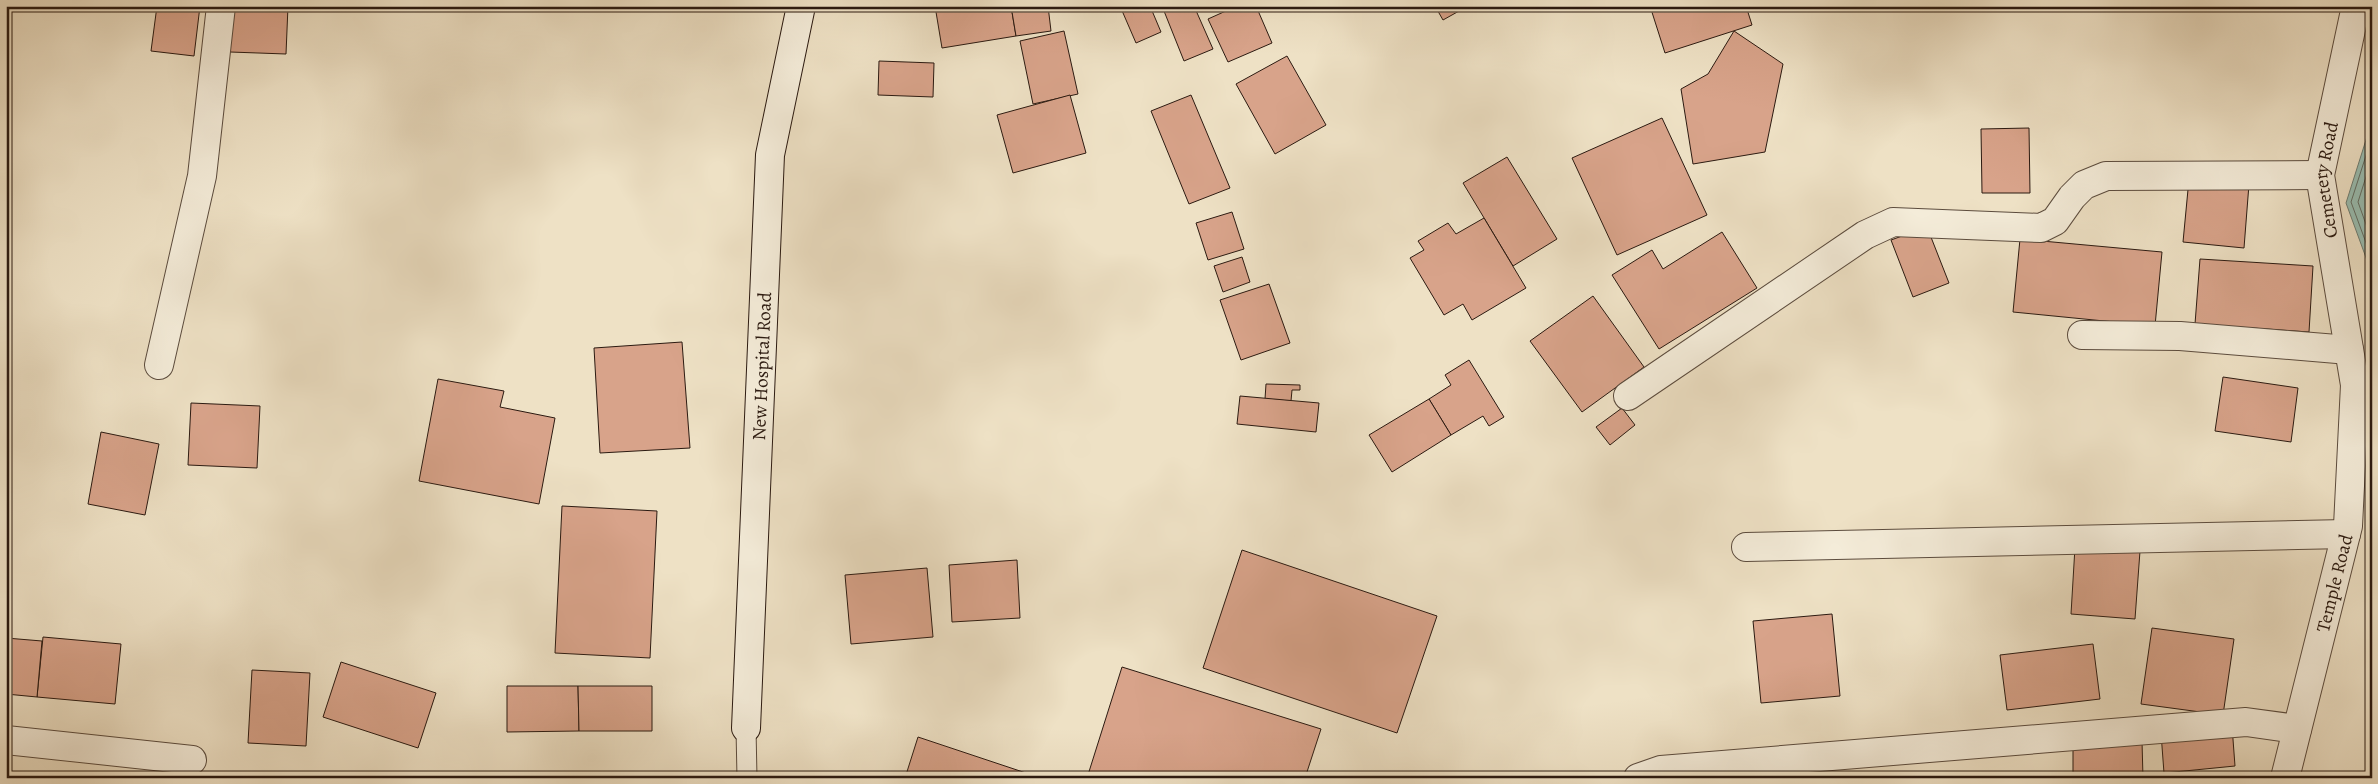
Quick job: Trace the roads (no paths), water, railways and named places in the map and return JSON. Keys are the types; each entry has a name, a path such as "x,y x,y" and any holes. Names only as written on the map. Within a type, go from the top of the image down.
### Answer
{"street":[{"path":"160,365 202,176 221,6"},
{"name":"New Hospital Road","path":"746,728 770,155 801,6"},
{"name":"Cemetery Road","path":"2356,6 2320,174 2349,350 2364,389"},
{"path":"1628,396 1865,235 1893,222 2041,228 2055,221 2072,197 2084,185 2106,176 2320,174"},
{"path":"2082,334 2180,336 2349,350"},
{"name":"Temple Road","path":"2285,778 2346,534 2364,389"},
{"path":"1746,547 2346,534"},
{"path":"1638,778 1661,770 2246,722 2296,729"},
{"path":"6,740 192,760"}],"lane":[{"path":"746,728 747,778"}],"water":[{"path":"2372,121 2372,274 2346,203"}]}
